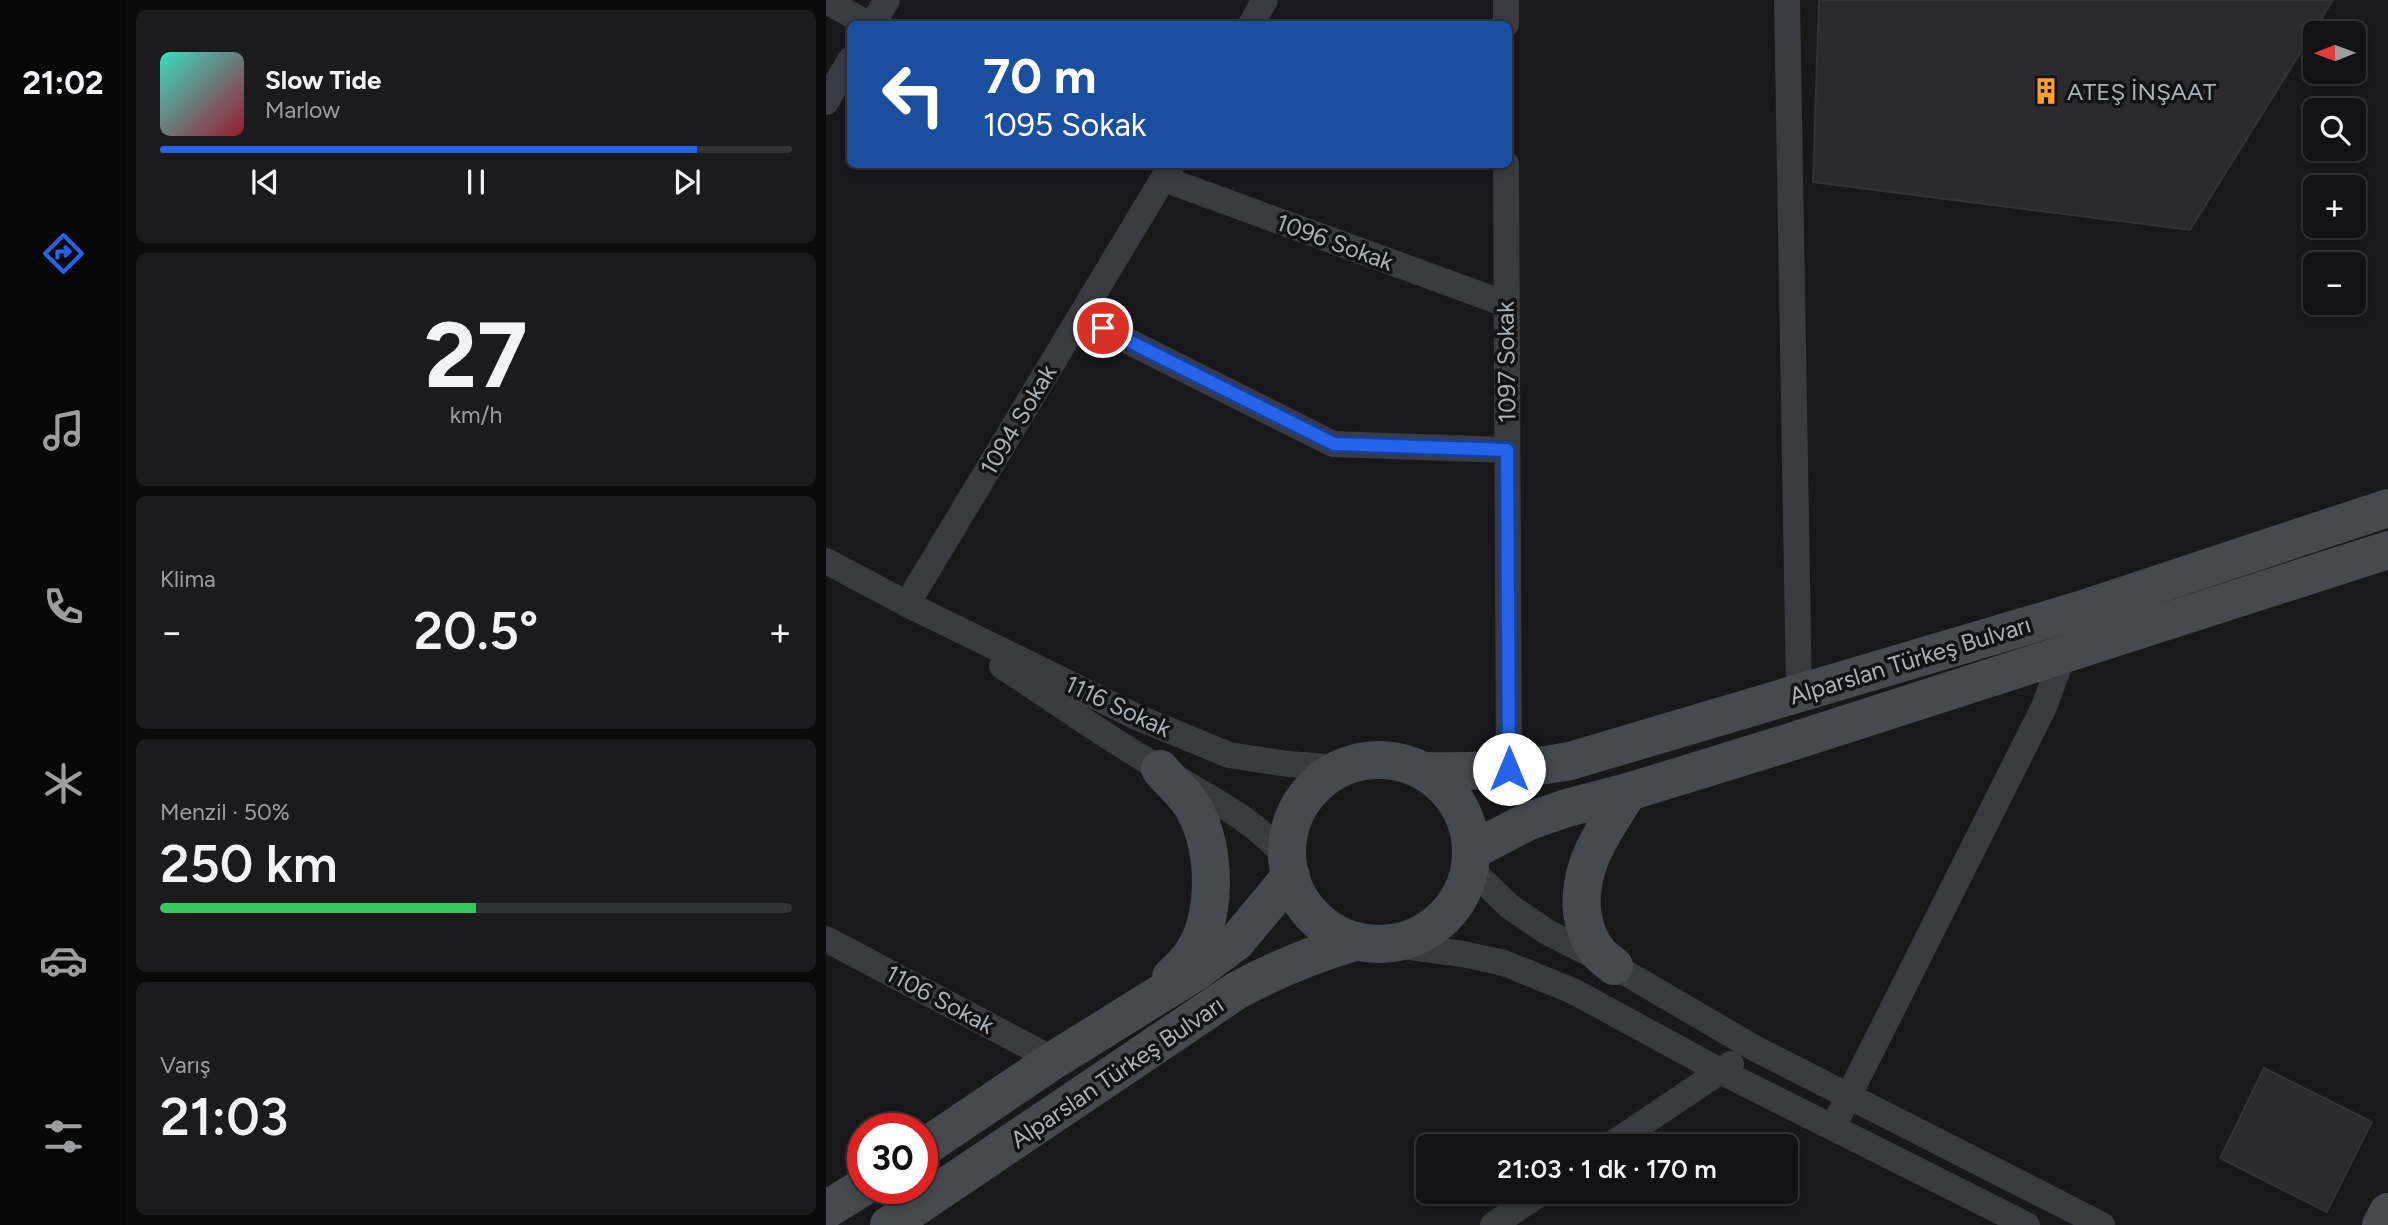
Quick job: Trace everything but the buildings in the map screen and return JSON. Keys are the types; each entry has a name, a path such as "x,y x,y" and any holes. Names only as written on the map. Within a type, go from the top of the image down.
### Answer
{"main road":[{"name":"Alparslan Türkeş Bulvarı","path":"1424,771 1509,769 1570,761 1644,741 2080,610 2388,508"},
{"name":"Alparslan Türkeş Bulvarı","path":"1471,859 1529,821 1567,808 1628,792 2063,656 2388,550"},
{"name":"Alparslan Türkeş Bulvarı","path":"889,1225 1236,991 1271,971 1304,957 1372,942 1416,936 1441,920 1460,896 1471,859 1468,827 1458,804 1444,785 1424,771 1383,759 1362,761 1342,768 1318,783 1300,804 1290,831 1289,867 1236,942 938,1138"},
{"path":"1150,1001 1191,956 1205,926 1211,863 1206,834 1194,808 1160,769"},
{"path":"1614,966 1598,952 1584,925 1582,889 1584,870 1591,854 1628,792"},
{"path":"1289,867 1300,898 1315,918 1335,933 1372,942"},
{"path":"826,1210 847,1197"},
{"path":"2381,1225 2388,1212"}],"street":[{"path":"872,21 887,0"},
{"path":"1253,21 1265,0"},
{"path":"1506,0 1506,21"},
{"path":"1787,0 1799,693"},
{"path":"826,1 864,21"},
{"path":"826,102 847,66"},
{"name":"1097 Sokak","path":"1506,168 1509,769"},
{"name":"1096 Sokak","path":"1168,172 1506,304"},
{"name":"1094 Sokak","path":"907,604 1168,172"},
{"path":"1080,317 1334,444 1507,450"},
{"name":"1116 Sokak","path":"826,561 907,604 1138,717 1229,755 1342,768"},
{"name":"1116 Sokak","path":"907,604 1160,769 1233,810 1269,837 1289,867"},
{"path":"1833,1127 2045,707 2063,656"},
{"path":"1471,859 1525,919 1614,966 1756,1049 2102,1225"},
{"name":"1106 Sokak","path":"826,939 1054,1060"},
{"path":"1372,942 1463,954 1504,963 1573,991 1720,1071 2027,1225"},
{"path":"1627,1134 1756,1049"},
{"path":"1493,1225 1524,1204"}],"place":[{"name":"ATEŞ İNŞAAT","path":"2046,91"}],"route":[{"path":"1103,328 1334,444 1507,450 1509,769"}]}
